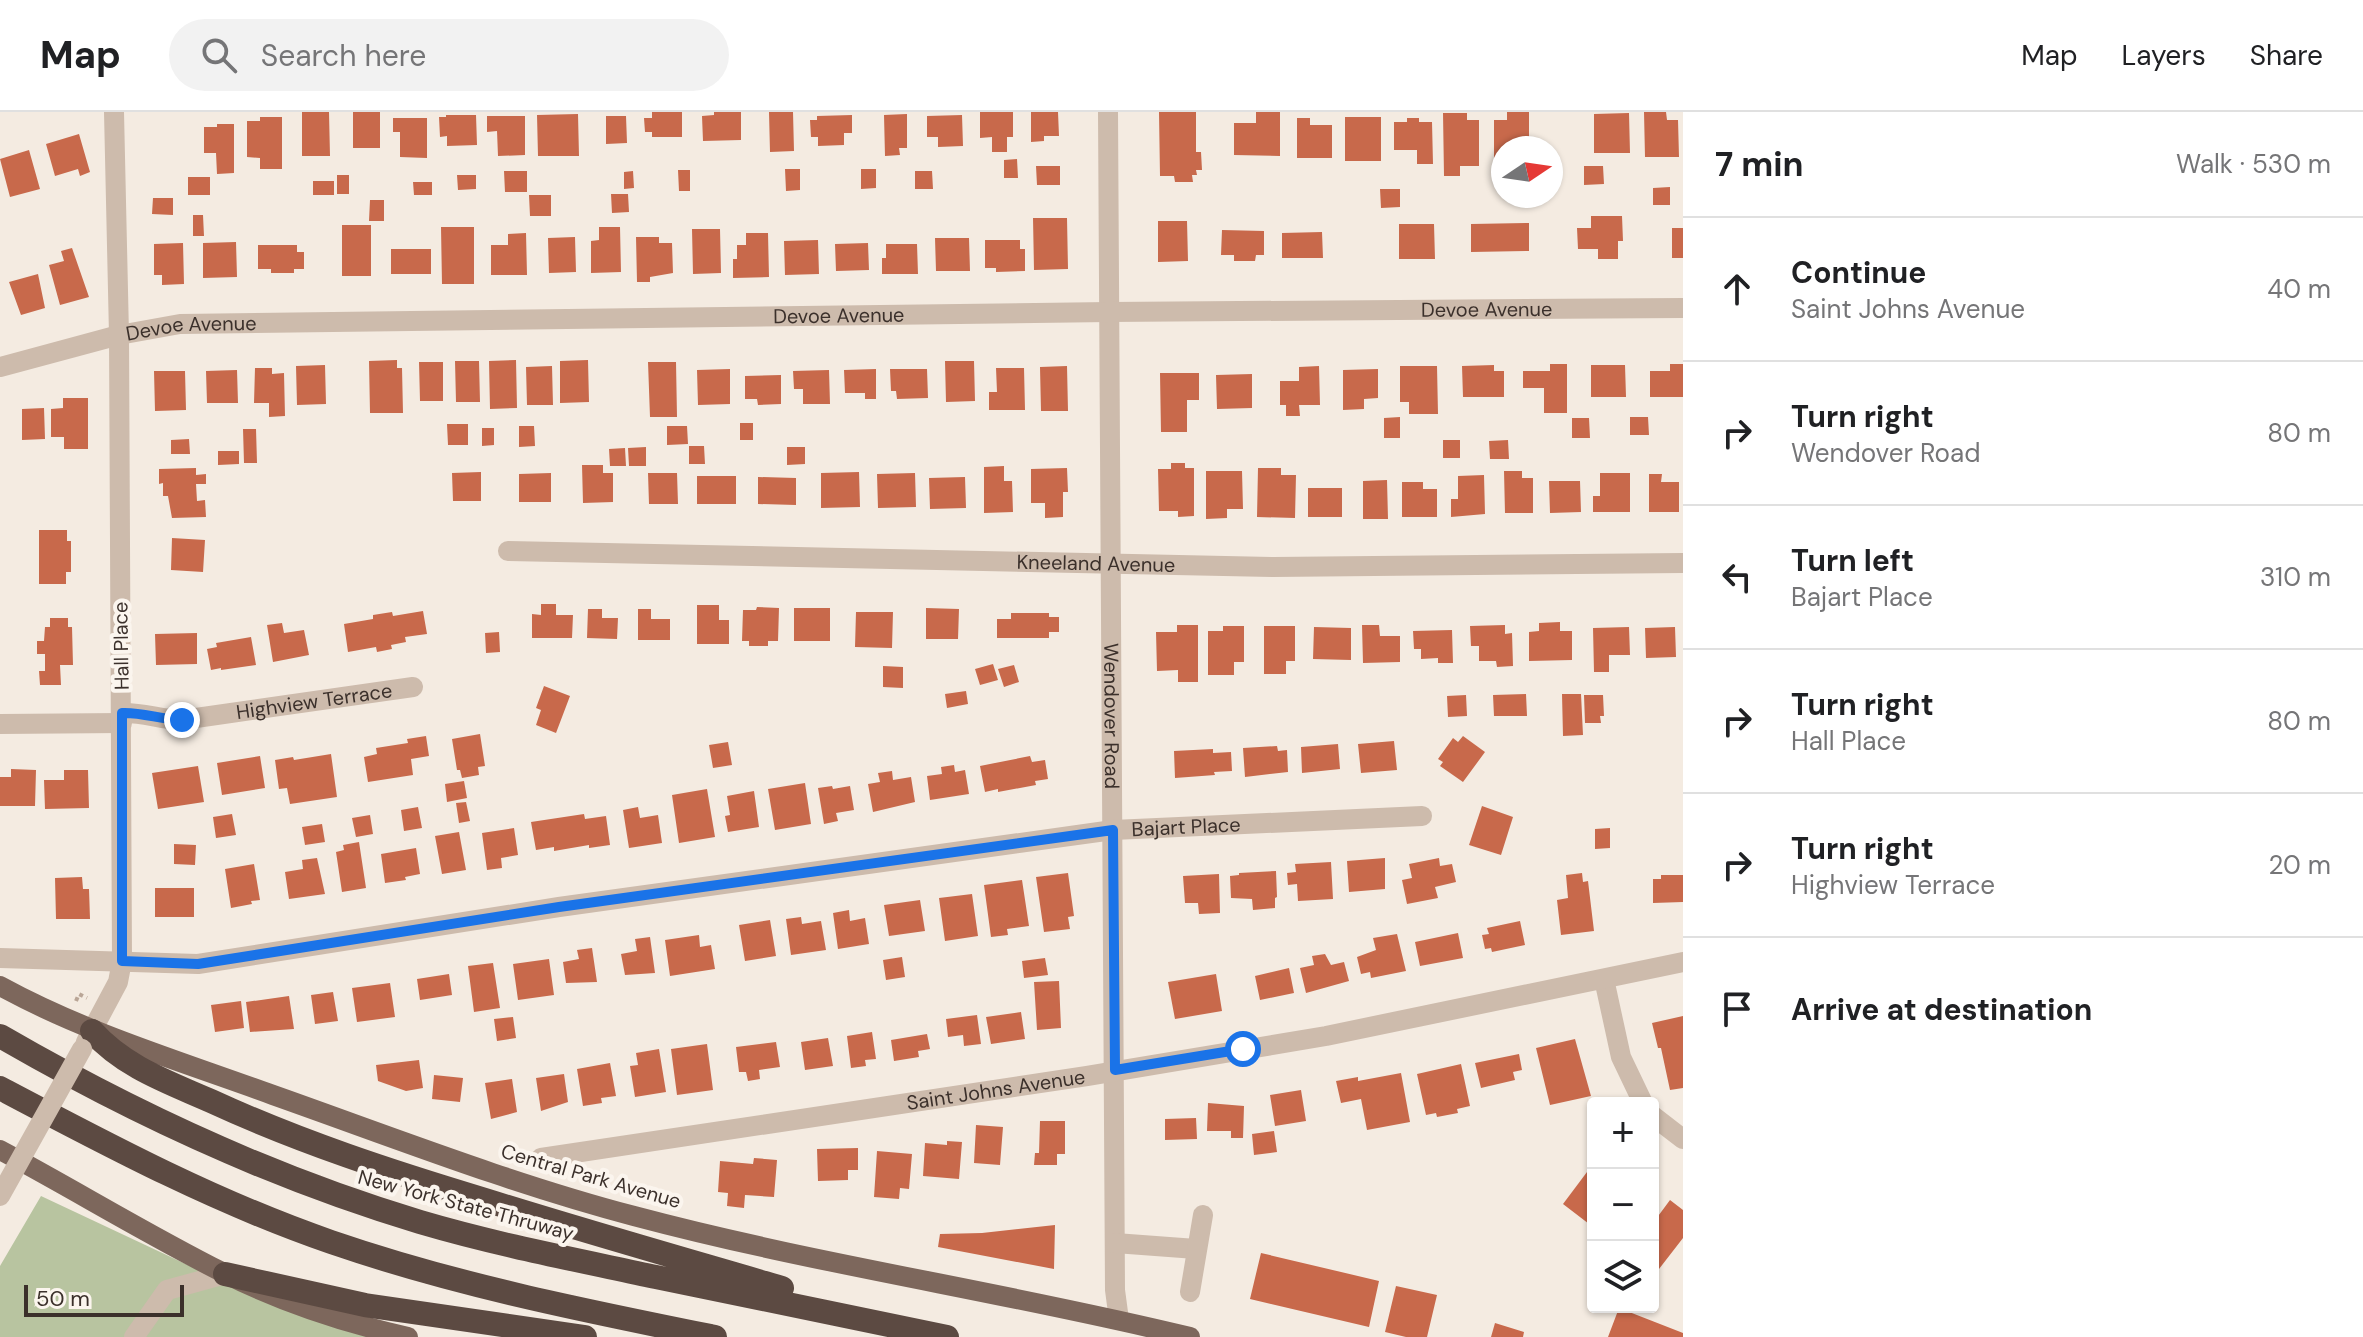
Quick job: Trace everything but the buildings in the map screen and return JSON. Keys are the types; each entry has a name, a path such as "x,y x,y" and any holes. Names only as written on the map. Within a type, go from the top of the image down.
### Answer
{"highway":[{"name":"New York State Thruway","path":"0,1036 203,1141 289,1177 421,1222 573,1260 948,1337"},
{"path":"87,1040 139,1068 327,1150 542,1218 948,1337"},
{"path":"0,1088 185,1183 330,1241 479,1286 715,1337"},
{"path":"225,1274 365,1305 585,1337"}],"main road":[{"name":"Central Park Avenue","path":"0,986 87,1040 633,1216 869,1271 1190,1337"},
{"path":"0,1150 225,1274 294,1304 352,1324 408,1337"}],"street":[{"name":"Hall Place","path":"0,1196 118,982 122,961 119,335 114,112"},
{"name":"Wendover Road","path":"1108,112 1115,1294 1119,1320"},
{"name":"Devoe Avenue","path":"0,367 119,335 180,324 1683,308"},
{"name":"Kneeland Avenue","path":"508,551 1273,567 1683,563"},
{"name":"Highview Terrace","path":"0,724 122,718 139,713 182,720 413,687"},
{"name":"Bajart Place","path":"0,958 198,964 559,907 1113,830 1422,816"},
{"name":"Saint Johns Avenue","path":"541,1158 1326,1036 1683,962"},
{"path":"1604,979 1621,1057 1640,1097"},
{"path":"1659,1121 1683,1139"},
{"path":"1190,1292 1203,1215"},
{"path":"1115,1243 1196,1249"},
{"path":"134,1337 167,1290 225,1274"},
{"path":"149,1337 167,1290"}],"path":[{"path":"76,1001 79,994 87,998"}],"green space":[{"path":"41,1196 190,1266 389,1337 0,1337 0,1266"}],"route":[{"path":"182,720 122,713 122,961 198,964 559,907 1113,830 1115,1070 1243,1049"}]}
